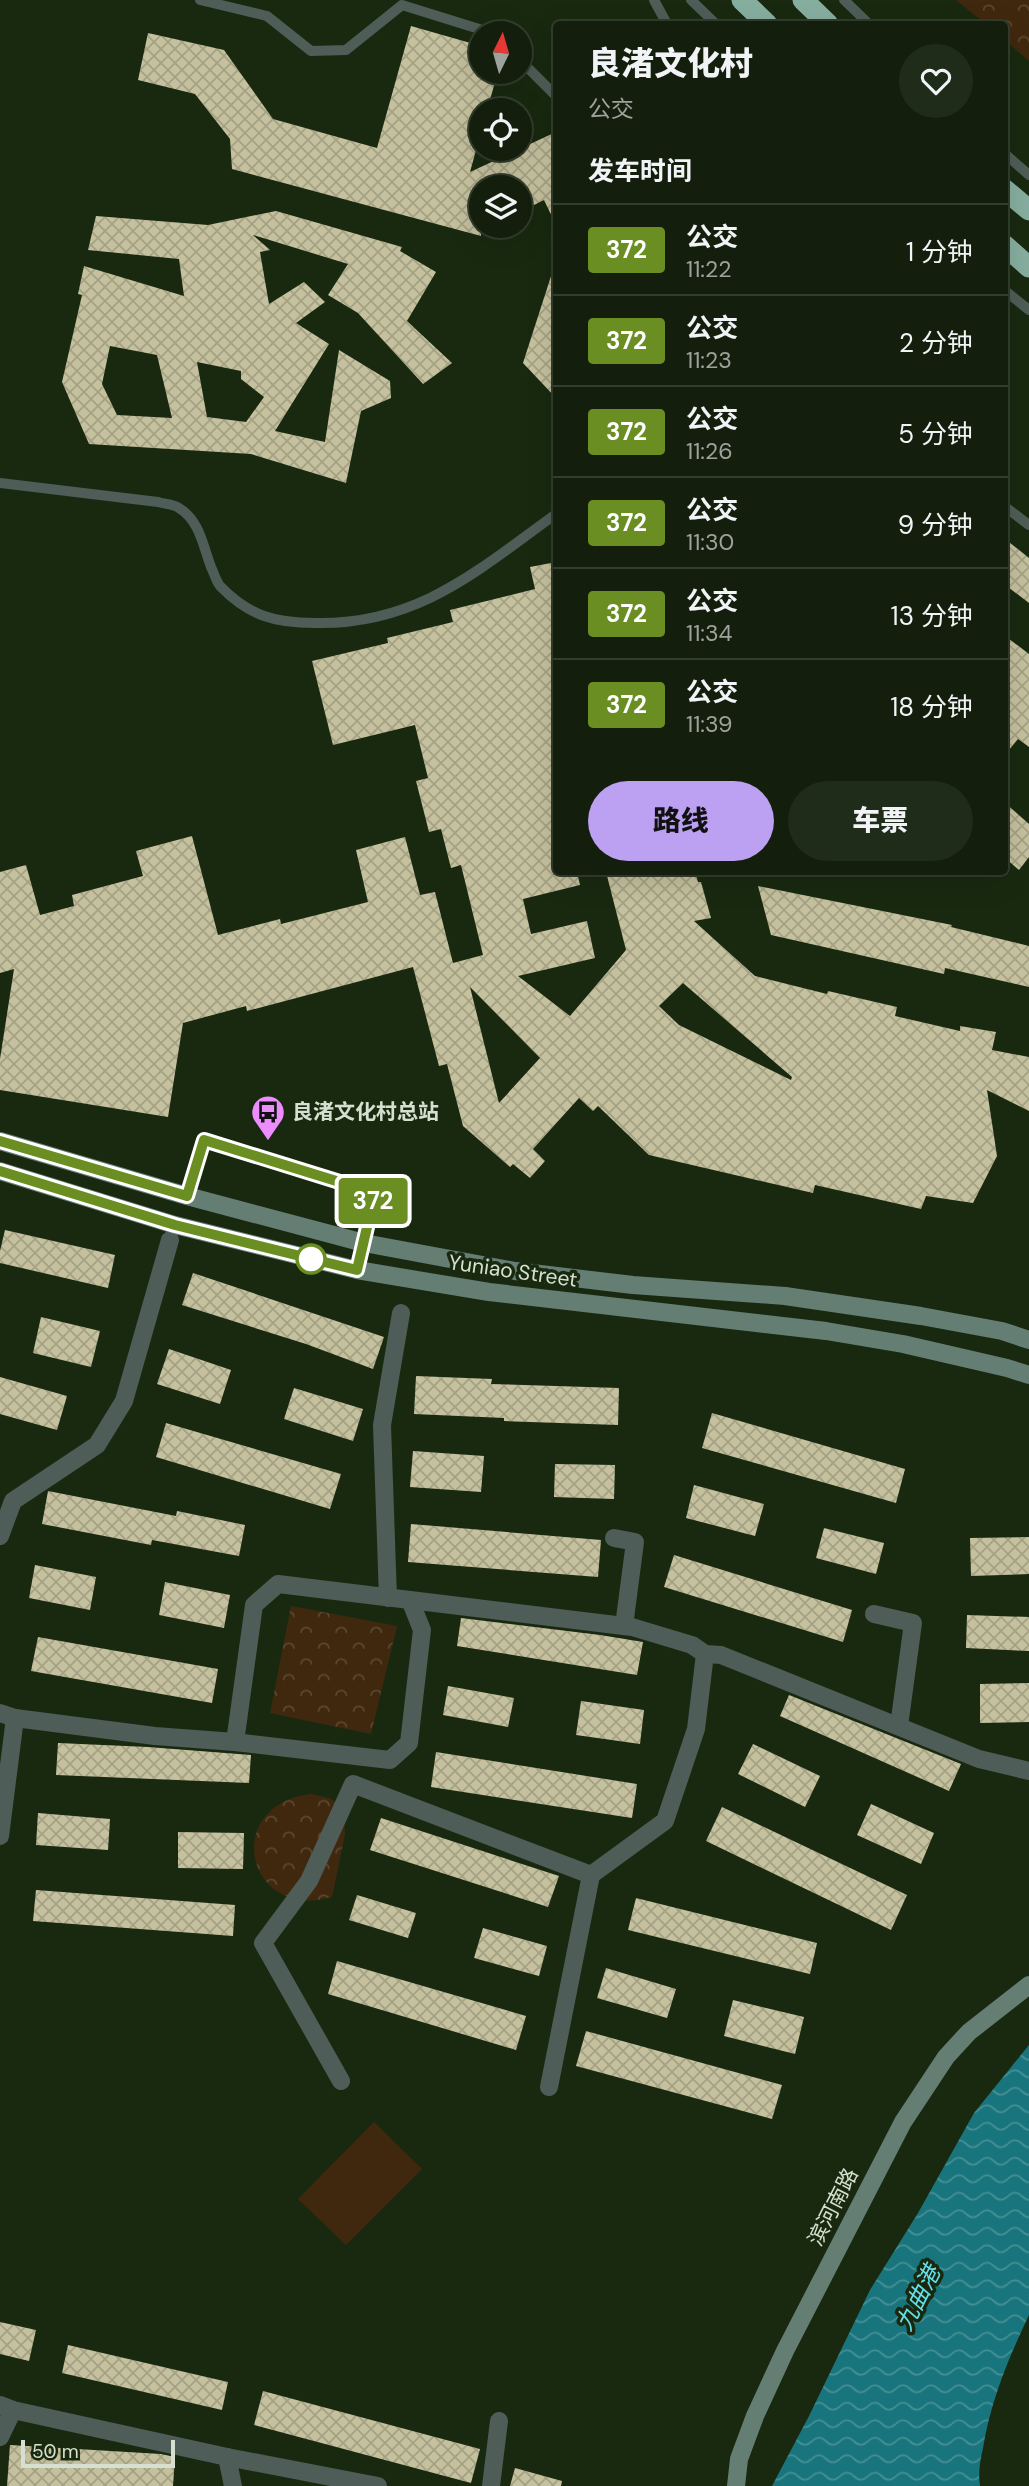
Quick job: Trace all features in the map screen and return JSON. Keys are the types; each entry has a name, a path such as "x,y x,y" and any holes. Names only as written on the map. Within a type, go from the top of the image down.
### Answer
{"highway":[{"path":"742,0 764,21"},
{"path":"803,0 825,21"},
{"path":"1008,192 1029,210"},
{"path":"1008,249 1029,267"}],"main road":[{"name":"Yuniao Street","path":"0,1141 187,1196 364,1243 515,1271 634,1285 799,1298 921,1316 1002,1331 1029,1340"},
{"name":"Yuniao Street","path":"0,1171 175,1225 357,1270 489,1292 826,1331 1028,1371"},
{"name":"滨河南路","path":"736,2486 739,2459 755,2416 796,2328 903,2122 946,2057 969,2032 1029,1985"}],"street":[{"path":"0,1536 13,1501 97,1445 124,1401 170,1240"},
{"path":"388,1598 382,1425 401,1313"},
{"path":"614,1538 635,1542 624,1626"},
{"path":"235,1742 254,1605 278,1584 624,1626 692,1645 705,1654 721,1655 979,1759 1029,1771"},
{"path":"0,1836 8,1715 155,1736 235,1742 390,1760 408,1743 412,1718 422,1630 410,1600"},
{"path":"874,1614 913,1623 899,1727"},
{"path":"549,2087 591,1875 665,1821 696,1729 705,1654"},
{"path":"341,2081 262,1943 309,1881 353,1784 591,1875"},
{"path":"0,2437 6,2408 227,2457 378,2486"},
{"path":"491,2486 499,2421"},
{"path":"227,2457 233,2486"}],"lane":[{"path":"200,0 267,16 312,51 346,50 402,5 469,26"},
{"path":"654,0 665,21"},
{"path":"691,0 713,21"},
{"path":"844,0 866,21"},
{"path":"532,72 553,93"},
{"path":"1008,156 1029,174"},
{"path":"1008,293 1029,310"},
{"path":"0,483 158,502 178,507 203,537 218,583 243,606 268,619 299,623 342,624 375,619 415,606 470,575 553,516"},
{"path":"1008,509 1029,525"},
{"path":"187,1196 204,1140 375,1193 357,1270"}],"green space":[{"path":"956,0 1029,0 1029,61 1008,43 1008,21 982,21"},
{"path":"291,1606 397,1626 371,1734 270,1713"},
{"path":"311,1794 329,1798 344,1807 345,1834 332,1897 303,1900 280,1893 264,1878 255,1859 255,1838 264,1818 282,1803"},
{"path":"374,2122 422,2169 346,2245 298,2199"}],"water":[{"name":"九曲港","path":"1029,2045 1029,2315 1007,2364 986,2430 980,2462 980,2486 772,2486 870,2290 918,2213 974,2113"}],"building":[{"path":"411,26 469,43 469,84 495,84 490,98 469,98 469,161 473,161 470,172 494,161 532,161 532,143 553,133 553,219 544,200 532,206 532,175 469,175 469,233 232,169 230,139 195,94 138,80 148,33 224,50 273,119 377,148"},
{"path":"276,211 402,247 400,251 436,272 407,321 452,363 423,384 358,313 328,295 348,264 253,235 270,250 260,252 269,304 304,282 325,302 296,323 329,344 275,431 325,442 339,350 390,381 391,398 361,411 346,483 251,454 89,444 62,382 82,295 78,294 84,266 184,296 179,259 88,250 96,216 208,225","holes":["110,346 157,355 172,418 117,415 102,384","197,362 241,371 241,379 264,397 246,422 207,417"]},
{"path":"553,270 553,395 523,363"},
{"path":"1008,541 1029,558 1029,603 1008,587"},
{"path":"553,563 553,875 578,875 580,885 523,899 531,934 587,921 595,958 518,976 570,1016 626,950 607,875 696,875 698,882 701,882 711,918 694,921 755,976 827,994 828,991 897,1007 895,1016 960,1031 960,1026 996,1032 992,1050 1029,1057 1029,1111 987,1090 997,1156 973,1203 926,1196 921,1209 815,1185 813,1193 649,1155 598,1106 593,1111 579,1098 533,1149 545,1161 530,1178 513,1164 510,1167 463,1126 447,1064 439,1066 413,967 247,1011 246,1006 183,1023 168,1117 0,1090 0,1059 14,969 0,973 0,872 26,865 40,915 74,906 72,895 143,876 136,851 192,836 218,935 280,919 281,924 368,902 356,850 405,837 420,895 435,892 453,963 483,955 461,865 451,868 441,829 429,832 416,781 428,778 415,725 333,745 312,661 388,643 387,638 453,622 450,610 535,589 530,567","holes":["683,983 792,1077 791,1080 679,1025 659,1006","470,987 540,1058 499,1103"]},
{"path":"1008,638 1029,654 1029,747 1018,739 1008,751"},
{"path":"1008,806 1029,824 1029,857 1019,870 1008,860"},
{"path":"758,886 952,925 951,927 1029,946 1029,987 945,968 944,974 771,935"},
{"path":"5,1230 115,1255 108,1288 0,1263"},
{"path":"193,1273 384,1337 373,1369 306,1344 182,1305"},
{"path":"41,1317 100,1331 91,1367 33,1353"},
{"path":"169,1349 231,1370 220,1404 157,1384"},
{"path":"416,1376 492,1379 491,1384 619,1388 618,1425 504,1421 504,1418 414,1414"},
{"path":"0,1377 67,1396 57,1430 0,1414"},
{"path":"294,1388 363,1409 353,1441 284,1419"},
{"path":"712,1413 905,1469 896,1503 702,1448"},
{"path":"166,1423 341,1474 330,1509 156,1457"},
{"path":"413,1451 484,1456 481,1492 410,1487"},
{"path":"555,1464 615,1465 614,1499 554,1497"},
{"path":"694,1485 764,1504 755,1536 686,1518"},
{"path":"48,1491 176,1516 177,1511 245,1525 239,1556 152,1540 151,1545 42,1524"},
{"path":"411,1524 601,1540 598,1577 408,1562"},
{"path":"824,1528 884,1543 876,1574 816,1558"},
{"path":"1029,1537 1029,1574 971,1576 970,1538"},
{"path":"674,1555 852,1610 843,1642 664,1587"},
{"path":"35,1565 96,1577 90,1610 29,1598"},
{"path":"165,1582 230,1595 224,1628 159,1615"},
{"path":"967,1615 1029,1617 1029,1651 966,1648"},
{"path":"461,1618 643,1642 637,1675 457,1646"},
{"path":"38,1637 218,1669 212,1703 31,1671"},
{"path":"1029,1683 1029,1722 980,1723 980,1684"},
{"path":"448,1686 514,1698 508,1727 443,1715"},
{"path":"789,1695 961,1764 949,1791 780,1716"},
{"path":"581,1701 644,1710 640,1744 576,1735"},
{"path":"58,1743 251,1755 249,1783 56,1775"},
{"path":"753,1744 820,1776 805,1807 738,1774"},
{"path":"436,1752 637,1784 632,1818 431,1787"},
{"path":"871,1804 934,1833 921,1864 857,1835"},
{"path":"722,1807 907,1895 891,1930 706,1841"},
{"path":"38,1813 110,1819 108,1850 36,1845"},
{"path":"381,1818 559,1876 548,1907 370,1850"},
{"path":"178,1832 244,1833 243,1869 178,1868"},
{"path":"36,1890 235,1905 233,1936 33,1921"},
{"path":"357,1895 416,1913 408,1938 349,1920"},
{"path":"636,1898 817,1943 810,1974 628,1930"},
{"path":"483,1928 547,1946 539,1976 474,1958"},
{"path":"337,1961 526,2016 516,2050 328,1994"},
{"path":"606,1968 676,1989 667,2018 597,1998"},
{"path":"733,2000 804,2017 795,2054 724,2036"},
{"path":"586,2031 782,2085 772,2119 576,2066"},
{"path":"0,2322 36,2330 29,2361 0,2354"},
{"path":"68,2345 228,2382 222,2410 62,2373"},
{"path":"263,2391 480,2449 471,2483 254,2425"},
{"path":"10,2445 175,2457 173,2486 7,2486"},
{"path":"515,2468 562,2481 561,2486 510,2486"}],"bus line":[{"name":"372","path":"0,1141 187,1196 204,1140 375,1193 357,1270 175,1225 0,1171"}],"place":[{"name":"良渚文化村总站","path":"268,1142"}]}
